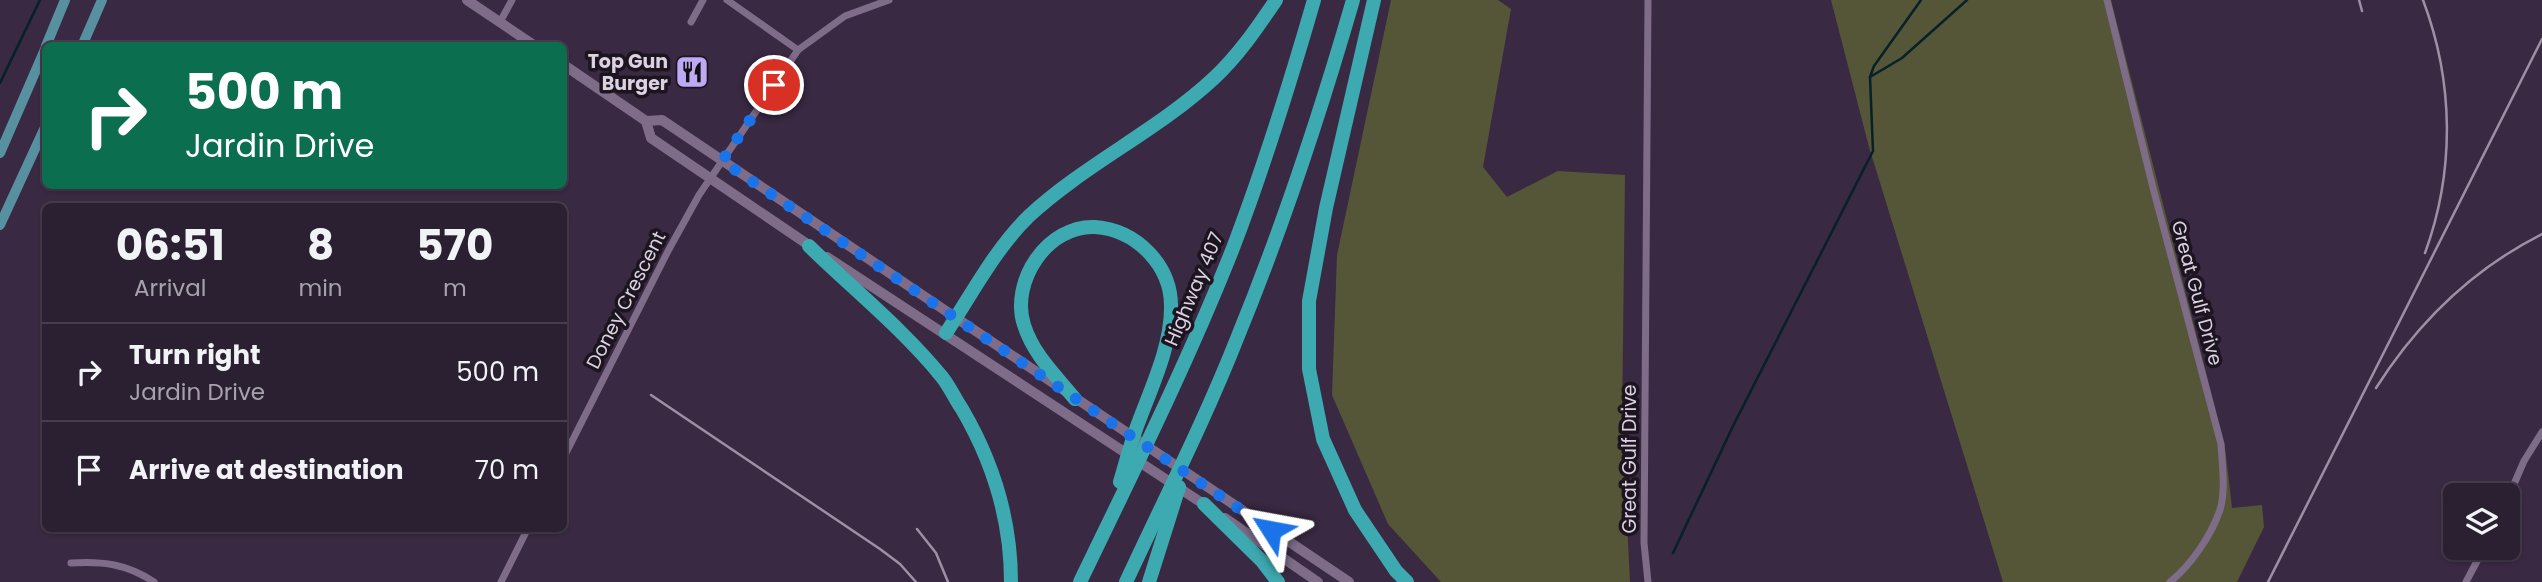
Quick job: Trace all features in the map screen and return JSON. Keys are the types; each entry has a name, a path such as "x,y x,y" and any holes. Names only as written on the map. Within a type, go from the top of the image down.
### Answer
{"highway":[{"path":"946,333 1007,239 1028,217 1049,199 1181,106 1213,79 1247,43 1276,0"},
{"name":"Highway 407","path":"1080,582 1178,377 1228,258 1263,163 1314,0"},
{"path":"1126,582 1238,338 1293,194 1353,0"},
{"path":"1374,0 1326,208 1309,301 1309,369 1323,439 1355,510 1396,571 1407,582"},
{"path":"1075,399 1032,344 1023,323 1020,297 1028,271 1045,248 1070,232 1094,227 1124,234 1148,250 1162,270 1169,289 1171,309 1167,336 1154,381 1137,425 1105,529"},
{"path":"809,246 918,350 950,390 976,434 1002,501 1011,558 1010,582"},
{"path":"1149,582 1196,434"},
{"path":"1204,504 1262,561 1278,582"}],"main road":[{"path":"48,42 65,0"},
{"path":"84,42 103,0"},
{"path":"467,0 529,42"},
{"path":"0,153 42,55"},
{"path":"567,67 646,121 662,120 1349,582"},
{"path":"646,121 651,138 809,246 946,333 1318,582"},
{"path":"0,225 42,134"}],"street":[{"path":"500,22 512,0"},
{"path":"691,22 703,0"},
{"path":"727,0 798,50"},
{"name":"Doney Crescent","path":"567,451 668,251 710,178 798,50 845,16 889,0"},
{"name":"Great Gulf Drive","path":"1648,0 1644,543 1648,582"},
{"name":"Great Gulf Drive","path":"2107,0 2153,188 2221,444 2223,473 2220,509 2201,547 2170,582"},
{"path":"2514,483 2542,432"},
{"path":"501,582 526,532"},
{"path":"2466,582 2478,560"},
{"path":"71,563 98,562 125,566 154,582"}],"green space":[{"path":"1391,0 1498,0 1511,9 1483,167 1507,197 1558,171 1625,175 1622,423 1630,582 1441,582 1388,524 1332,395 1337,255"},
{"path":"1831,0 2111,0 2225,447 2232,508 2262,505 2264,527 2237,582 2003,582 1869,147"}],"waterway":[{"path":"0,83 40,0"},
{"path":"1673,553 1734,424 1873,151 1870,77 1874,66 1921,0"},
{"path":"1870,77 1902,58 1967,0"}],"railway":[{"path":"2359,0 2362,11"},
{"path":"2423,0 2441,63 2447,126 2442,190 2425,253"},
{"path":"2268,582 2542,39"},
{"path":"2376,388 2410,341 2448,300 2492,264 2542,234"},
{"path":"651,395 880,549 900,564 916,582"},
{"path":"917,529 936,553 948,582"}],"place":[{"name":"Top Gun Burger","path":"692,72"}],"route":[{"path":"774,85 722,161 1271,530"}]}
